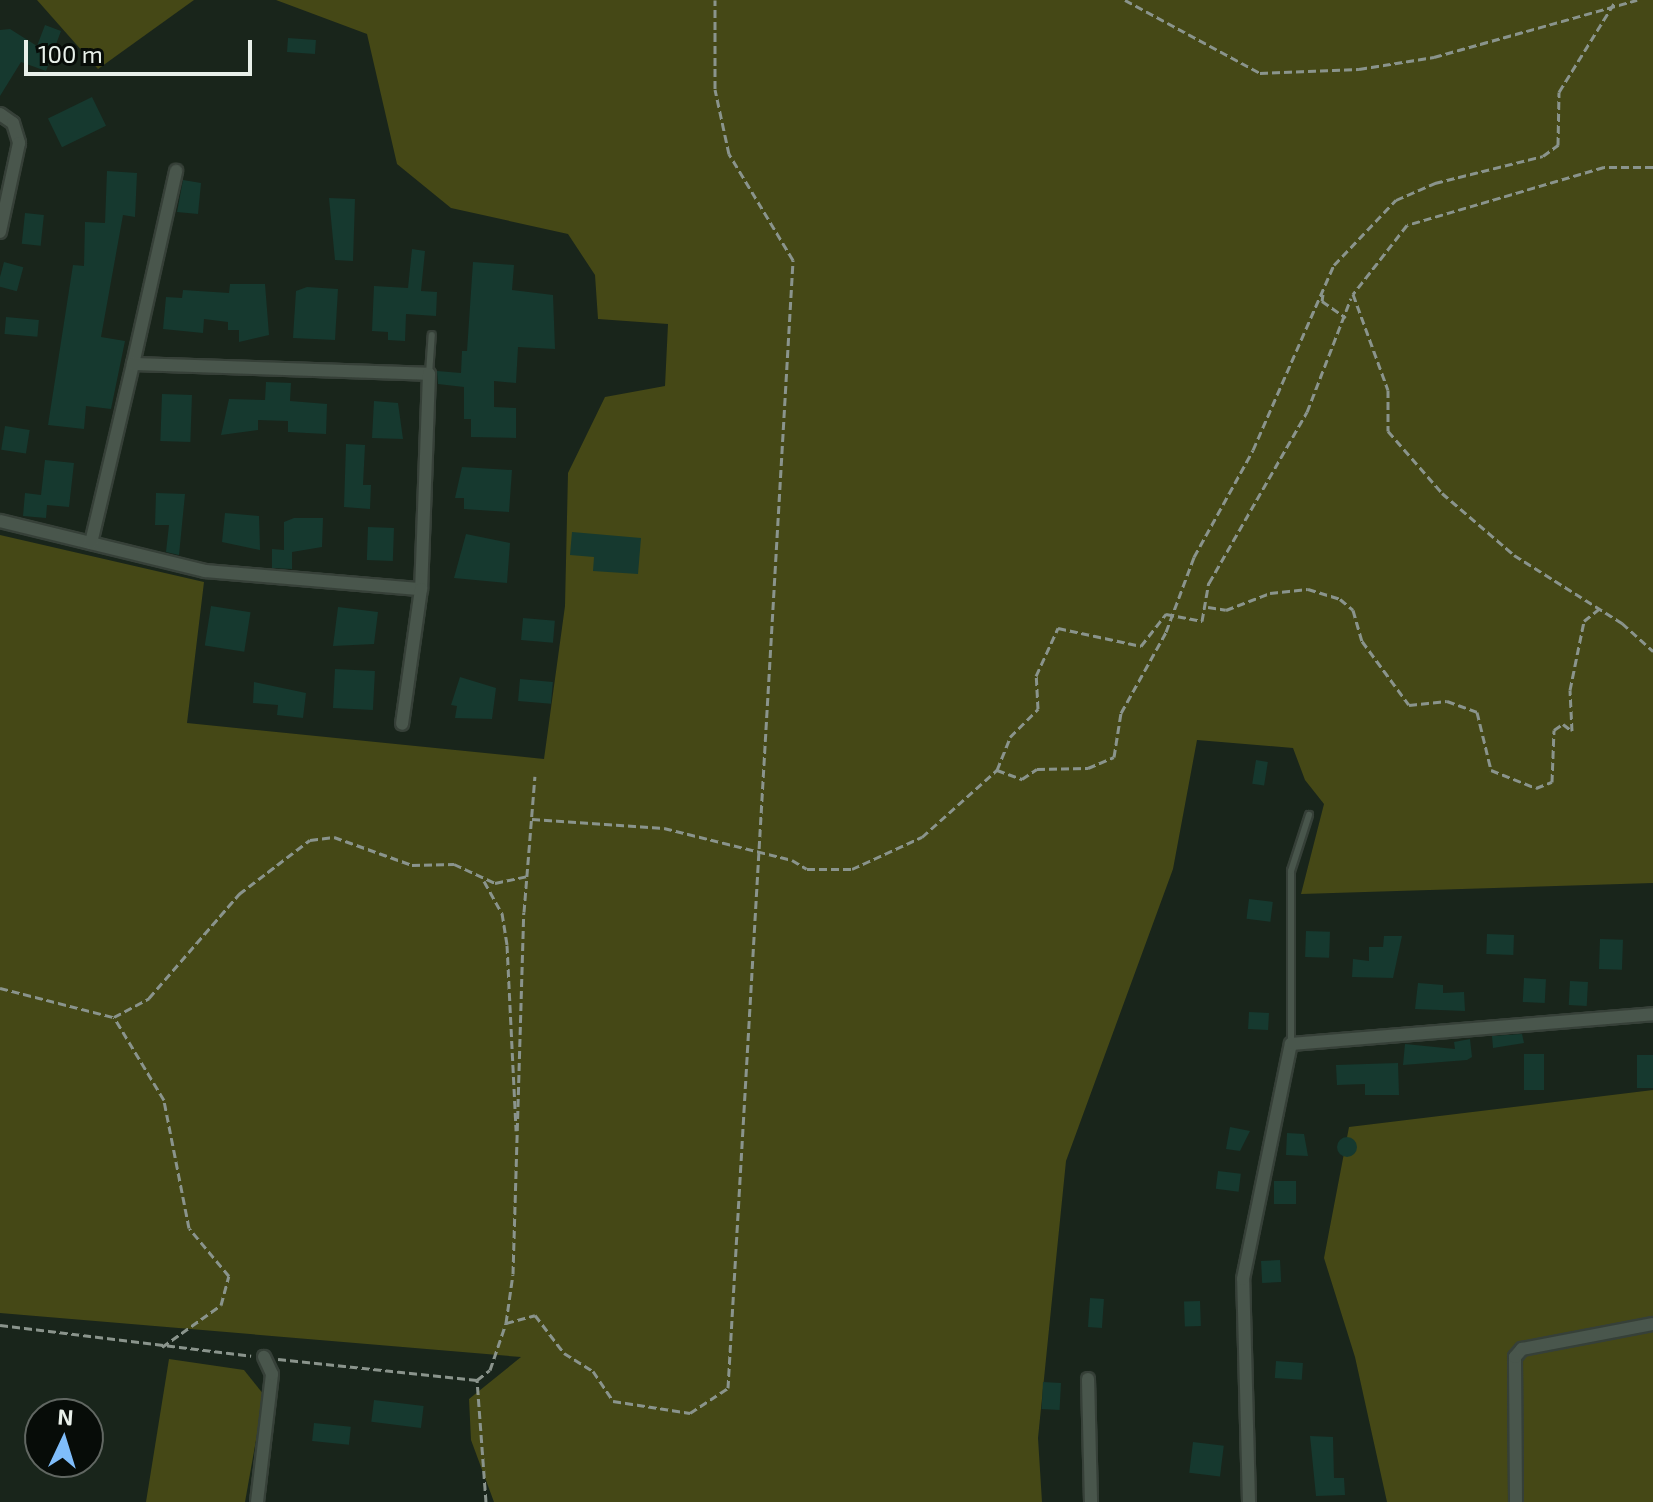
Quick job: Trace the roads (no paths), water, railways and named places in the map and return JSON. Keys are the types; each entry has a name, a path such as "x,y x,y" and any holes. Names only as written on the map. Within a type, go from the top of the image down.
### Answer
{"street":[{"path":"0,114 13,123 19,143 0,232"},
{"path":"91,543 176,171"},
{"path":"133,364 429,374 421,589 402,724"},
{"path":"0,521 205,571 421,589"},
{"path":"1249,1502 1243,1279 1291,1044 1653,1014"},
{"path":"1516,1502 1515,1357 1522,1349 1653,1324"},
{"path":"257,1502 272,1374 264,1357"},
{"path":"1088,1379 1091,1502"}],"lane":[{"path":"429,374 432,335"},
{"path":"1291,1044 1291,871 1309,815"}]}
